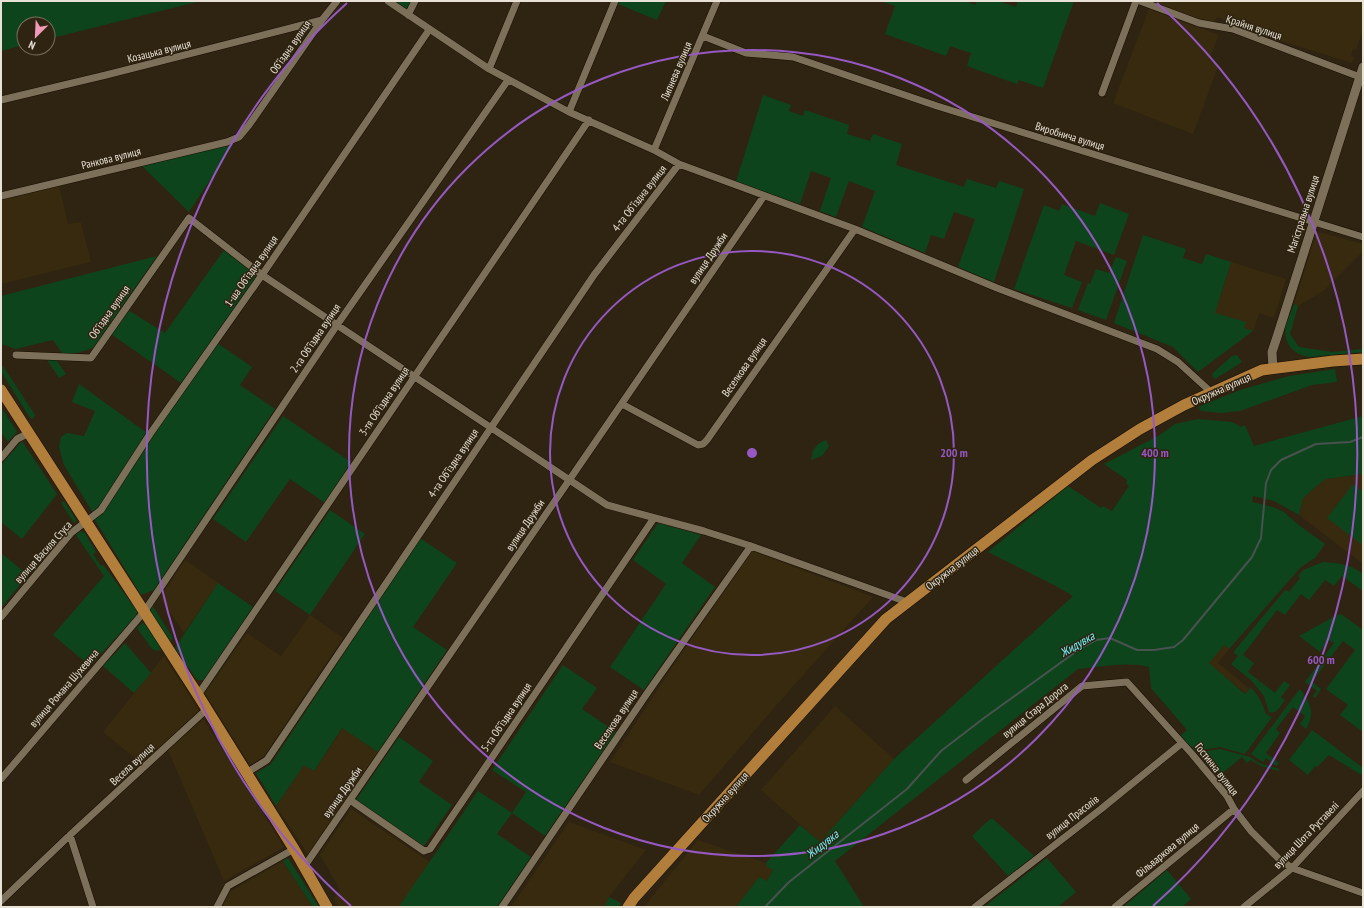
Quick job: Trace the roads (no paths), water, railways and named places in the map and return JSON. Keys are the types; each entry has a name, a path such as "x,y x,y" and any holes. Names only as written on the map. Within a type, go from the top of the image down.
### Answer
{"main road":[{"name":"Окружна вулиця","path":"628,907 634,898 886,619 1092,460 1140,429 1184,405 1262,370 1333,361 1363,359"},
{"path":"1,390 207,709 294,849 327,907"}],"street":[{"name":"Обʼїздна вулиця","path":"227,142 239,137 249,126 322,20 337,1"},
{"path":"388,1 489,69 569,112 654,150 679,164 855,228 997,288 1157,349 1178,362 1212,393"},
{"path":"408,15 414,1"},
{"path":"489,69 517,1"},
{"path":"569,112 615,1"},
{"name":"Липнева вулиця","path":"654,150 717,1"},
{"path":"1102,93 1136,1"},
{"name":"Крайня вулиця","path":"1140,1 1199,23 1233,29 1360,77"},
{"name":"Козацька вулиця","path":"1,100 322,20"},
{"name":"1-ша Обʼїздна вулиця","path":"86,521 101,510 150,434 262,275 429,30"},
{"name":"Виробнича вулиця","path":"703,36 746,53 793,57 937,106 1363,237"},
{"name":"Магістральна вулиця","path":"1273,369 1272,352 1363,67"},
{"name":"2-га Обʼїздна вулиця","path":"144,612 337,324 508,80"},
{"name":"3-тя Обʼїздна вулиця","path":"198,695 589,120"},
{"name":"Ранкова вулиця","path":"1,196 227,142"},
{"name":"4-та Обʼїздна вулиця","path":"246,773 267,760 594,275 679,164"},
{"name":"вулиця Дружби","path":"304,867 764,196"},
{"name":"Обʼїздна вулиця","path":"16,355 91,358 189,218 262,275"},
{"name":"Веселкова вулиця","path":"622,404 698,444 703,444 855,228"},
{"path":"262,275 337,324 413,377 608,505 704,531 751,546 907,602"},
{"path":"1,458 17,439 29,433"},
{"name":"5-та Обʼїздна вулиця","path":"350,800 424,851 430,849 654,518"},
{"name":"вулиця Василя Стуса","path":"1,617 71,534 86,521"},
{"name":"Веселкова вулиця","path":"502,907 648,692 751,546"},
{"name":"вулиця Романа Шухевича","path":"1,778 144,612"},
{"name":"Гостинна вулиця","path":"1127,682 1227,796 1234,809 1251,831 1267,848 1292,868 1363,893"},
{"name":"вулиця Стара Дорога","path":"966,780 1082,686 1127,682"},
{"name":"Весела вулиця","path":"1,901 70,835 207,709"},
{"name":"вулиця Прасолів","path":"975,907 1101,809 1182,743"},
{"name":"вулиця Шота Руставелі","path":"1244,907 1292,868 1363,792"},
{"name":"Фільваркова вулиця","path":"1115,907 1234,809"},
{"path":"70,835 93,907"},
{"path":"217,907 228,886 294,849"}],"waterway":[{"name":"Жидувка","path":"765,907 789,882 907,789 941,751 1081,648 1096,640 1110,638 1137,650 1154,650 1174,647 1183,640 1252,557 1261,538 1266,483 1271,470 1281,460 1316,444 1350,442 1363,437"}]}
